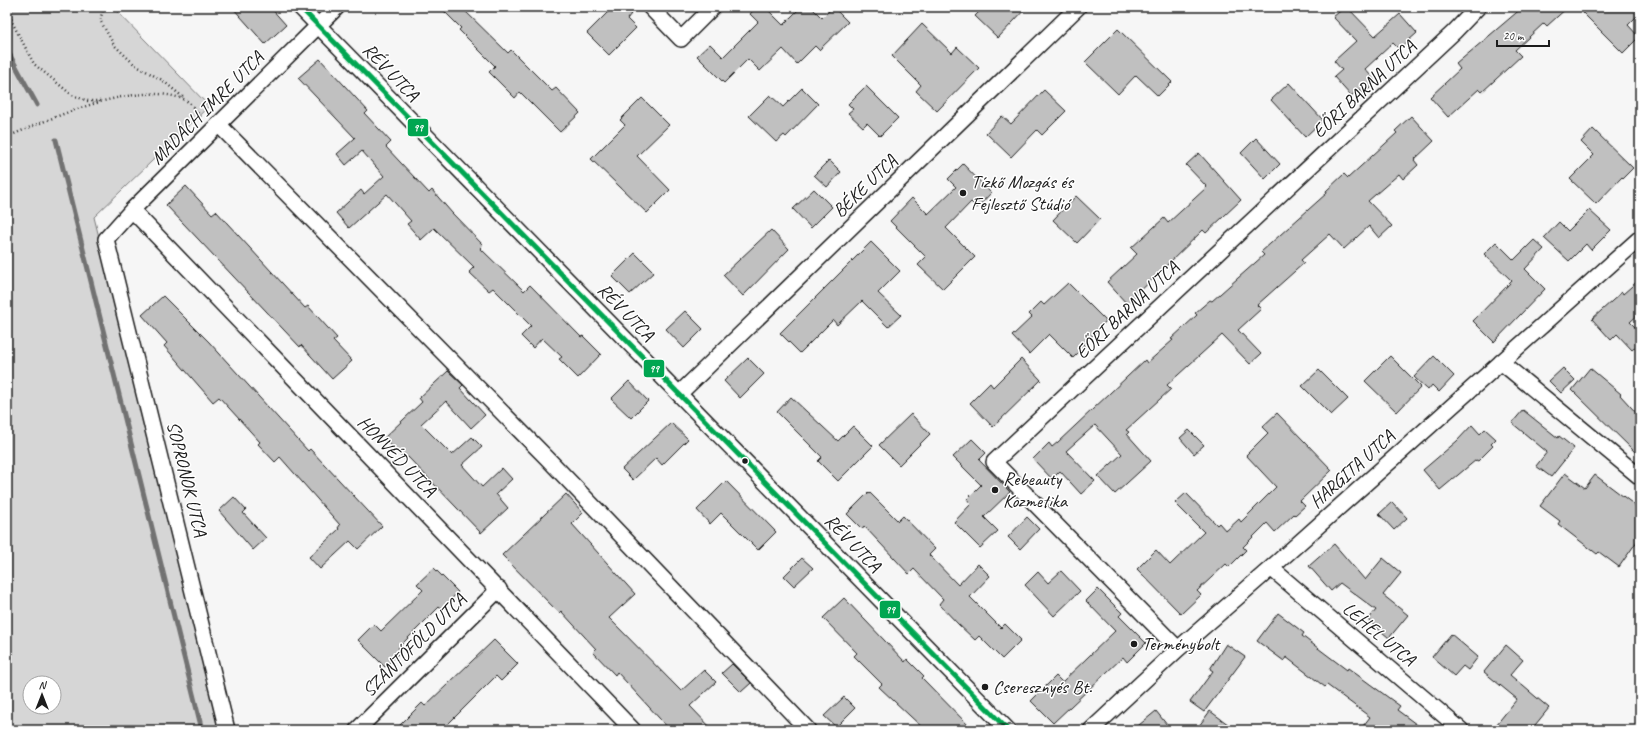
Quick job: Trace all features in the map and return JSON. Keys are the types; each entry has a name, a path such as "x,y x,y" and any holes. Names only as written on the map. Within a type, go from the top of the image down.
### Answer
{"street":[{"name":"RÉV UTCA","path":"300,7 1008,730"},
{"name":"MADÁCH IMRE UTCA","path":"106,238 132,210 337,7"},
{"path":"650,7 681,39 714,7"},
{"name":"BÉKE UTCA","path":"679,394 1078,7"},
{"name":"EŐRI BARNA UTCA","path":"1178,649 994,462 1454,32 1478,7"},
{"path":"216,127 546,457 808,730"},
{"name":"HONVÉD UTCA","path":"132,210 499,589 633,730"},
{"name":"SOPRONOK UTCA","path":"106,238 227,730"},
{"name":"HARGITA UTCA","path":"1092,730 1178,649 1271,568 1640,238"},
{"path":"1501,362 1640,477"},
{"name":"LEHEL UTCA","path":"1271,568 1461,730"},
{"name":"SZÁNTÓFÖLD UTCA","path":"357,730 499,589"}],"path":[{"path":"8,7 12,22 34,64 72,95 88,101 105,101"},
{"path":"104,7 100,20 114,45 135,65 162,80 216,127"},
{"path":"7,137 48,120 105,101 140,94 159,94 184,99"}],"shaded area":[{"path":"7,7 113,7 209,106 94,217 220,730 7,730"}],"building":[{"path":"232,7 270,7 286,25 265,44"},
{"path":"440,7 461,7 508,53 511,50 552,91 556,88 580,113 560,132 520,92 515,98 489,72 495,66 459,30 461,28"},
{"path":"613,7 623,7 631,14 627,19 636,28 609,55 587,33"},
{"path":"756,7 765,7 783,25 801,7 811,7 822,18 833,7 848,22 819,50 815,46 797,64 783,49 760,71 748,59 724,83 697,56 710,44 723,57 758,22 750,14"},
{"path":"984,7 1027,7 998,38 975,16"},
{"path":"1347,7 1375,36 1400,14 1417,33 1399,49 1393,43 1365,69 1376,82 1364,94 1359,89 1351,96 1334,77 1342,70 1334,61 1356,41 1333,17"},
{"path":"1523,7 1568,7 1547,26 1544,23 1515,50 1521,56 1482,92 1479,89 1448,117 1430,97 1460,69 1456,64"},
{"path":"1577,7 1633,7 1639,14 1628,25 1639,37 1623,53"},
{"path":"922,24 952,53 957,47 979,68 937,111 916,91 921,85 892,56"},
{"path":"1118,29 1172,82 1158,96 1136,75 1118,94 1085,62"},
{"path":"320,59 368,111 365,114 391,142 386,147 429,193 432,190 483,245 480,248 524,291 530,285 581,337 583,336 601,354 578,378 559,359 562,357 542,338 533,348 521,336 531,326 493,288 489,291 469,272 474,267 434,228 421,240 407,224 411,221 387,194 349,228 336,213 361,190 364,194 384,176 362,151 346,165 337,154 355,138 298,78"},
{"path":"1289,83 1323,120 1305,137 1271,100"},
{"path":"866,86 898,118 880,136 867,123 863,127 848,113 853,109 848,104"},
{"path":"802,88 818,104 786,137 784,135 776,142 749,116 770,95 783,107"},
{"path":"1044,90 1066,111 1042,135 1037,130 1011,157 986,133 1002,116 1011,124"},
{"path":"642,98 669,125 637,156 670,190 647,213 591,159 625,125 620,120"},
{"path":"1411,116 1434,141 1414,160 1418,165 1403,179 1399,174 1368,201 1392,226 1379,238 1369,226 1344,249 1330,234 1301,260 1304,263 1257,305 1261,309 1238,330 1261,354 1250,364 1222,335 1167,385 1171,389 1126,430 1129,432 1127,434 1151,461 1115,494 1098,476 1122,454 1095,425 1066,451 1095,481 1081,494 1060,471 1052,479 1033,459 1049,443 1052,447 1058,442 1145,360 1147,363 1173,340 1171,339 1197,315 1195,313 1210,300 1212,301 1264,255 1261,252 1327,193 1326,191 1344,174 1348,178 1397,133 1395,131"},
{"path":"1593,129 1633,168 1623,178 1622,177 1596,204 1570,179 1594,155 1581,142"},
{"path":"1256,138 1280,164 1265,179 1241,153"},
{"path":"1199,153 1241,200 1206,233 1203,230 1127,304 1107,282 1137,254 1131,248 1164,218 1168,223 1207,187 1186,165"},
{"path":"829,160 841,172 827,187 814,175"},
{"path":"963,164 991,193 977,208 971,202 946,228 975,257 943,289 918,265 926,257 890,221 912,198 928,214 956,187 948,179"},
{"path":"186,186 212,214 216,211 305,308 308,306 337,338 333,341 352,361 332,379 166,205"},
{"path":"814,189 832,207 811,228 793,209"},
{"path":"1076,196 1100,219 1077,243 1053,220"},
{"path":"1589,210 1611,230 1591,250 1586,244 1569,261 1544,238 1559,222 1568,231"},
{"path":"771,230 789,249 743,296 723,275"},
{"path":"1534,240 1544,249 1525,269 1545,289 1494,342 1473,321 1512,281 1484,254 1496,242 1514,260"},
{"path":"871,242 900,271 878,293 901,315 888,327 862,301 837,325 833,320 800,353 780,333"},
{"path":"635,253 654,272 630,294 612,276"},
{"path":"1640,279 1640,313 1630,322 1640,332 1640,343 1632,350 1617,334 1611,340 1592,319 1622,292 1623,294"},
{"path":"1068,283 1106,321 1073,358 1049,334 1029,354 1012,336 1032,317 1029,314 1041,302 1044,305"},
{"path":"163,296 209,342 308,451 310,449 382,526 358,549 350,541 320,569 309,557 339,529 338,528 340,525 280,457 275,462 258,444 260,442 219,397 213,402 164,346 167,343 142,315"},
{"path":"685,311 703,329 684,348 666,329"},
{"path":"1390,356 1421,387 1397,412 1365,381"},
{"path":"1434,356 1454,376 1439,392 1432,385 1428,390 1414,377"},
{"path":"748,358 764,374 740,398 724,381"},
{"path":"1021,359 1041,380 993,427 970,403 990,383 993,387"},
{"path":"1563,368 1575,380 1561,393 1549,381"},
{"path":"1590,368 1621,394 1620,395 1640,417 1640,457 1572,390"},
{"path":"1319,370 1348,399 1331,415 1302,386"},
{"path":"448,371 463,385 460,388 485,415 471,428 446,401 421,424 452,455 472,437 482,447 462,465 482,487 502,468 512,479 496,494 508,508 481,533 408,457 404,459 384,438 422,402 419,398"},
{"path":"629,381 648,401 631,418 611,399"},
{"path":"791,397 838,441 853,426 873,446 838,481 818,461 822,457 777,412"},
{"path":"1523,410 1558,438 1559,436 1574,448 1551,477 1536,466 1547,452 1512,423"},
{"path":"1277,413 1332,470 1300,501 1305,506 1275,532 1267,523 1243,547 1246,550 1229,567 1226,564 1197,591 1201,595 1181,614 1137,569 1156,550 1170,565 1204,532 1175,503 1186,493 1217,525 1219,523 1226,531 1239,519 1241,522 1276,487 1246,455 1268,433 1262,427"},
{"path":"911,414 930,434 899,465 879,445"},
{"path":"671,423 688,439 662,465 656,458 633,480 622,469"},
{"path":"1472,425 1480,434 1485,429 1496,439 1491,444 1493,446 1478,461 1476,460 1440,490 1423,470 1457,441"},
{"path":"1189,430 1204,445 1194,454 1180,438"},
{"path":"972,439 986,453 979,460 1010,492 984,517 998,531 980,548 954,522 971,504 967,499 981,485 953,457"},
{"path":"1565,473 1585,488 1595,475 1640,509 1640,537 1619,567 1599,552 1597,554 1558,524 1560,521 1540,506"},
{"path":"726,481 776,532 758,550 721,513 710,524 697,510"},
{"path":"869,492 898,521 903,516 935,549 929,555 958,585 978,564 990,576 970,597 1001,628 1005,624 1021,640 1002,659 979,636 975,640 958,624 939,604 943,599 914,569 909,574 864,526 862,529 847,514"},
{"path":"566,494 583,513 572,524 635,594 609,618 681,691 704,670 716,682 690,706 713,730 670,730 617,672 615,675 593,652 596,649 561,611 559,613 502,555"},
{"path":"234,497 246,510 243,513 266,538 253,550 219,511"},
{"path":"1392,502 1407,518 1394,530 1379,514"},
{"path":"1027,517 1039,529 1020,549 1008,537"},
{"path":"1334,544 1365,580 1383,558 1401,573 1383,595 1408,615 1389,638 1368,620 1376,610 1340,583 1331,591 1309,566"},
{"path":"802,558 813,568 794,586 784,576"},
{"path":"434,568 458,592 442,609 439,607 398,648 401,651 385,667 358,640 374,624 381,631 423,590 417,584"},
{"path":"1061,571 1080,591 1054,616 1025,585 1038,572 1048,583"},
{"path":"1098,589 1122,613 1119,616 1146,643 1127,662 1123,657 1053,723 1031,701 1056,676 1062,682 1115,631 1086,601"},
{"path":"844,598 905,662 907,659 924,676 922,678 973,730 925,730 879,687 882,684 854,656 857,653 823,618"},
{"path":"1278,613 1304,633 1302,636 1347,670 1348,668 1400,706 1397,710 1424,730 1360,730 1370,717 1327,685 1325,687 1286,657 1284,661 1257,641"},
{"path":"1451,634 1478,657 1468,670 1463,666 1454,676 1432,657"},
{"path":"494,640 518,664 501,681 496,676 442,730 395,730 422,703 425,706"},
{"path":"1226,644 1245,657 1204,712 1190,702 1213,671 1210,669"},
{"path":"1506,645 1523,660 1510,675 1549,708 1531,730 1492,730 1517,699 1484,672"},
{"path":"732,664 751,683 741,692 722,673"},
{"path":"844,697 855,708 836,727 824,716"},
{"path":"1156,711 1171,730 1133,730"},
{"path":"1210,711 1236,730 1196,730"}],"waterway":[{"path":"7,50 37,105"},
{"path":"56,140 202,730"}],"transit line":[{"name":"99","path":"300,7 1008,730"}],"place":[{"name":"Tízkő Mozgás és Fejlesztő Stúdió","path":"963,193"},
{"name":"Rebeauty Kozmetika","path":"995,490"},
{"name":"Terménybolt","path":"1134,644"},
{"name":"Cseresznyés Bt.","path":"985,687"}]}
